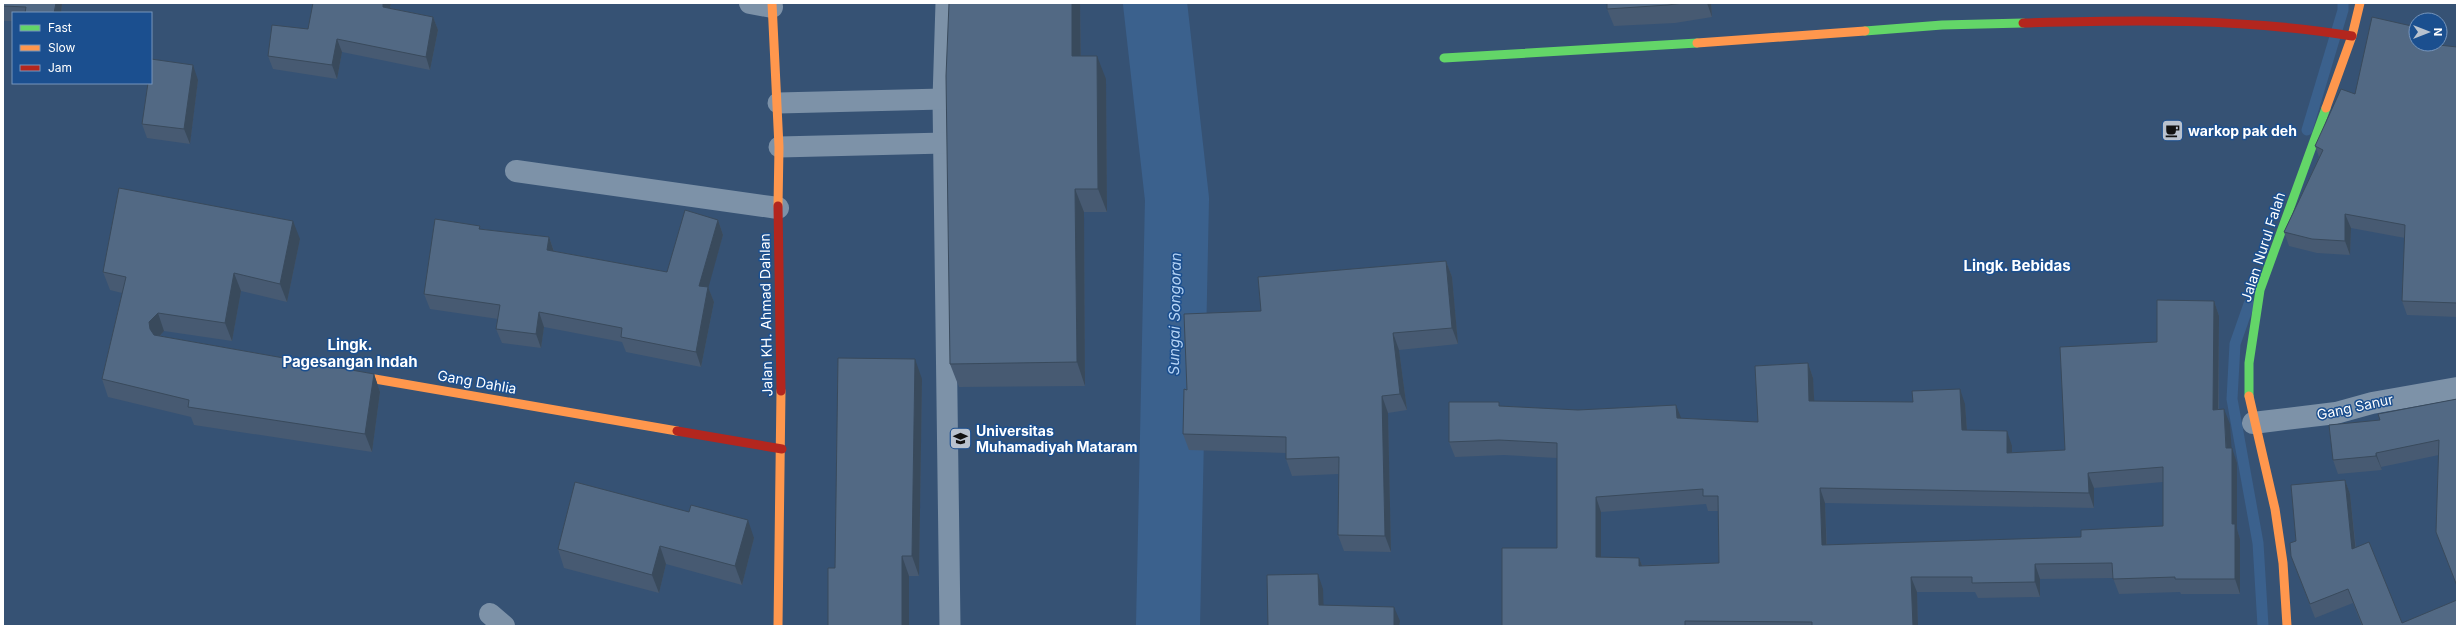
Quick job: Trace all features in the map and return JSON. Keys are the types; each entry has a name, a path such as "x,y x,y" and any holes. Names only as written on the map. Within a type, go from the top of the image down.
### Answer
{"street":[{"path":"750,3 772,5"},
{"name":"Jalan Nurul Falah","path":"2288,626 2283,563 2275,509 2263,453 2253,422 2248,388 2249,363 2260,290 2347,35 2360,3"},
{"name":"Jalan KH. Ahmad Dahlan","path":"772,5 778,102 778,208 782,449 778,626"},
{"path":"1444,58 1706,43 1942,25 2166,21 2322,31 2347,35"},
{"path":"516,171 778,208"},
{"name":"Gang Dahlia","path":"333,372 782,449"},
{"name":"Gang Sanur","path":"2253,422 2336,413 2372,403 2457,388"}],"lane":[{"path":"946,3 943,99 950,626"},
{"path":"778,102 943,99"},
{"path":"779,147 944,143"}],"building":[{"path":"3,3 56,3 54,12 25,12 26,7 3,6"},
{"path":"313,3 383,3 383,7 433,17 426,57 337,39 332,65 268,56 272,25 308,29"},
{"path":"949,3 1072,3 1072,56 1097,56 1098,189 1075,189 1077,362 950,364 946,76"},
{"path":"1607,3 1683,3 1607,9"},
{"path":"2372,17 2408,25 2408,52 2448,52 2448,46 2457,47 2457,303 2402,301 2405,225 2345,214 2345,241 2312,239 2284,232 2323,150 2315,146 2341,89 2355,94"},
{"path":"152,59 193,65 184,129 142,124 148,84 152,84"},
{"path":"119,188 293,221 280,284 234,273 225,323 158,313 149,322 150,329 154,335 374,374 365,434 188,407 189,400 102,379 126,277 103,272"},
{"path":"685,210 718,220 699,286 708,287 696,352 621,337 622,328 539,312 536,334 496,329 500,305 424,294 435,219 480,226 479,229 549,237 547,250 667,272"},
{"path":"1446,261 1452,328 1393,333 1400,394 1382,396 1385,536 1338,535 1339,457 1286,459 1286,437 1183,434 1184,389 1187,390 1184,314 1261,311 1258,277"},
{"path":"2157,300 2214,301 2213,410 2224,409 2226,448 2232,448 2232,524 2235,524 2235,579 2175,579 2175,577 2113,579 2112,563 2035,564 2035,582 1972,583 1972,577 1911,577 1913,626 1812,626 1812,622 1685,621 1685,626 1502,626 1502,548 1557,548 1557,443 1499,440 1449,442 1449,402 1499,402 1499,406 1578,410 1676,405 1677,418 1758,422 1755,366 1808,363 1809,401 1913,402 1912,391 1960,389 1962,430 2007,431 2007,453 2065,450 2060,347 2157,342","holes":["2163,467 2163,526 2081,530 2081,537 1822,545 1820,488 2089,493 2088,473","1703,489 1703,496 1718,496 1719,563 1639,566 1639,558 1596,557 1596,497"]},
{"path":"838,358 915,359 912,556 902,556 902,626 828,626 828,568 835,568"},
{"path":"2457,399 2457,586 2436,532 2439,440 2376,453 2376,456 2333,460 2329,425 2380,420 2378,414"},
{"path":"2345,480 2352,549 2369,542 2402,623 2457,600 2457,626 2363,626 2348,589 2310,604 2291,556 2290,543 2296,541 2291,485"},
{"path":"575,482 689,512 691,505 748,520 735,566 660,546 652,575 558,549"},
{"path":"1318,574 1319,605 1394,607 1394,626 1268,626 1267,575"}],"waterway":[{"name":"Sungai Songoran","path":"1155,3 1177,199 1168,626"},
{"path":"2307,130 2343,10 2343,3"},
{"path":"2249,304 2235,344 2232,399 2258,543 2263,626"}],"traffic: fast":[{"path":"1865,31 1942,25 2023,23"},
{"path":"1444,58 1697,43"},
{"path":"2249,396 2249,363 2260,290 2326,108"}],"traffic: slow":[{"path":"772,3 779,147 778,206"},
{"path":"2326,108 2352,36 2360,3"},
{"path":"1697,43 1865,31"},
{"path":"346,374 677,431"},
{"path":"778,626 781,391"},
{"path":"2249,396 2275,509 2283,563 2287,626"}],"traffic: jam":[{"path":"2023,23 2105,21 2229,23 2311,30 2352,36"},
{"path":"778,206 781,391"},
{"path":"677,431 782,449"}],"place":[{"name":"warkop pak deh","path":"2173,131"},
{"name":"Universitas Muhamadiyah Mataram","path":"960,439"}],"district":[{"name":"Lingk. Bebidas","path":"2017,266"},
{"name":"Lingk. Pagesangan Indah","path":"350,354"}]}
